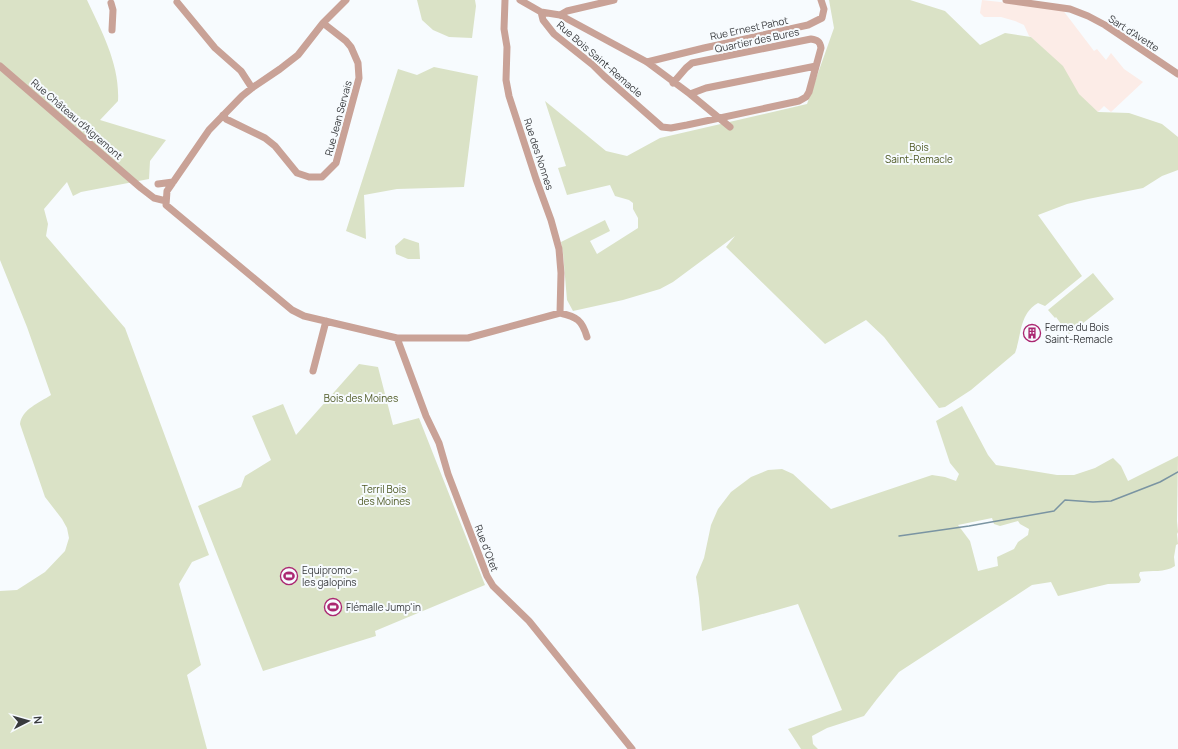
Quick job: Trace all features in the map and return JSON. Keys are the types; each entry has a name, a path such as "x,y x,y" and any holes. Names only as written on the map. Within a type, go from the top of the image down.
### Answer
{"street":[{"path":"346,0 323,23 298,55 252,88 209,130 167,192 166,204 170,209 292,310 304,316 397,338 468,338 560,313 571,316 582,323 587,337"},
{"name":"Rue des Nonnes","path":"505,0 504,29 507,47 506,80 509,96 551,220 559,249 562,273 560,313"},
{"path":"520,0 541,12 560,15 647,62 673,83 690,94 730,127"},
{"path":"560,15 567,11 614,0"},
{"name":"Rue Ernest Pahot","path":"647,62 808,25 822,18 824,9 821,0"},
{"name":"Sart d'Avette","path":"1006,0 1079,11 1104,25 1178,74"},
{"path":"177,2 215,48 241,71 252,88"},
{"path":"111,3 113,10 112,30"},
{"name":"Rue Bois Saint-Remacle","path":"541,12 543,20 554,34 588,60 662,127 671,128 719,117"},
{"name":"Rue Jean Servais","path":"223,115 226,119 265,138 275,146 298,173 309,177 322,177 336,163 359,78 358,63 351,47 323,23"},
{"name":"Quartier des Bures","path":"673,83 686,68 692,64 811,39 817,40 820,43 821,48 816,66"},
{"name":"Rue Château d'Aigremont","path":"0,66 141,188 154,198 166,201"},
{"path":"690,94 706,88 816,66 809,92 806,97 799,101 719,117"},
{"path":"158,184 173,182"},
{"path":"314,371 326,321"},
{"name":"Rue d'Otet","path":"397,338 426,416 438,443 448,474 487,576 493,586 529,621 632,749"}],"shaded area":[{"path":"982,0 1062,9 1094,51 1097,49 1106,60 1111,53 1124,69 1143,82 1111,112 1104,106 1098,112 1079,95 1062,66 1029,36 1024,25 1001,17 984,17 980,13"}],"green space":[{"path":"0,0 87,0 109,49 118,88 118,101 100,120 166,140 150,161 149,179 81,192 73,196 67,182 44,209 48,224 46,236 125,328 209,555 192,562 179,584 201,665 187,675 207,749 0,749 0,591 17,590 45,572 65,551 69,538 67,528 62,519 45,497 20,424 21,419 28,410 51,395 27,327 0,260"},
{"path":"417,0 475,0 476,6 472,38 449,37 433,30 422,20"},
{"name":"Bois Saint-Remacle","path":"829,0 910,0 945,11 980,45 1005,33 1031,37 1063,66 1079,94 1098,112 1129,113 1162,124 1178,137 1178,170 1162,176 1143,188 1067,204 1038,215 1082,276 1045,306 1038,303 1032,308 1024,319 1015,353 971,390 945,407 939,408 884,337 866,320 825,344 726,247 735,236 673,282 660,289 623,300 573,311 567,300 561,242 605,220 610,231 590,241 597,254 638,228 638,218 633,209 633,203 629,200 615,196 610,185 567,195 558,168 566,166 545,101 606,151 627,156 660,138 807,104 834,28"},
{"path":"434,67 478,76 464,187 397,189 364,195 366,239 346,231 398,69 417,75"},
{"path":"404,238 419,243 420,259 408,259 396,254 395,246"},
{"path":"1093,273 1114,299 1069,334 1060,325 1061,324 1056,317 1055,318 1048,310"},
{"path":"359,364 378,367 393,425 419,418 485,585 375,631 376,636 263,671 198,506 241,487 245,476 271,460 252,416 283,404 296,435"},
{"path":"962,406 988,455 996,465 1057,475 1074,475 1095,468 1113,458 1121,466 1128,481 1178,456 1178,544 1176,545 1174,557 1175,566 1167,570 1140,572 1139,575 1141,580 1139,583 1108,584 1058,596 1051,582 1032,585 899,672 864,716 827,728 812,736 813,744 818,749 801,749 788,729 842,710 798,604 702,631 696,577 704,558 711,525 718,509 731,492 751,477 768,470 782,469 793,474 831,509 932,475 945,477 956,481 959,474 950,463 936,421","holes":["992,518 994,524 1000,526 1018,521 1020,524 1029,529 1028,535 1018,542 1014,549 997,557 998,566 978,571 970,541 958,525"]}],"waterway":[{"path":"899,536 969,526 1054,511 1065,500 1093,502 1111,501 1160,482 1178,472"}],"place":[{"name":"Ferme du Bois Saint-Remacle","path":"1032,333"},
{"name":"Equipromo - les galopins","path":"289,576"},
{"name":"Flémalle Jump'in","path":"333,607"}],"park label":[{"name":"Bois des Moines","path":"361,398"},
{"name":"Terril Bois des Moines","path":"384,494"}]}
